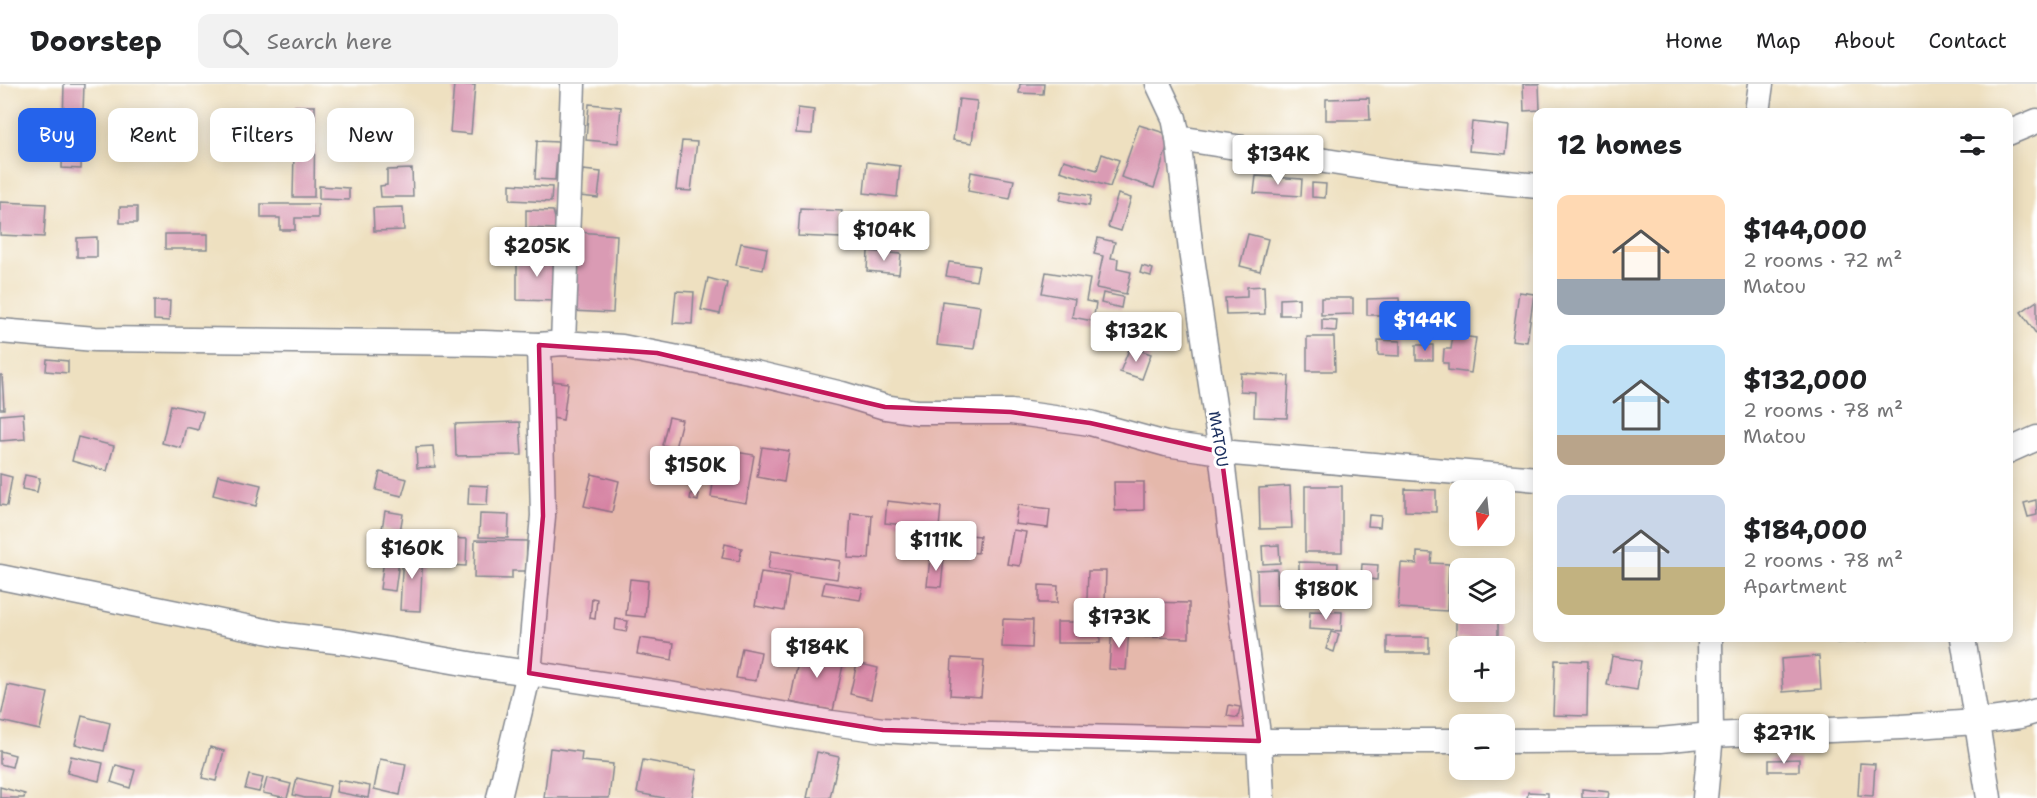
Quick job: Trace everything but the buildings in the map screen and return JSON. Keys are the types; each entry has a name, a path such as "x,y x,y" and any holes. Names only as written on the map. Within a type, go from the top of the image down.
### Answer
{"street":[{"path":"563,343 573,84"},
{"name":"MATOU","path":"1158,84 1174,118 1178,138 1192,262 1221,452 1259,741 1262,798"},
{"path":"1758,108 1761,84"},
{"path":"2013,131 2037,121"},
{"path":"1178,138 1396,172 1533,186"},
{"path":"0,331 95,339 539,345 563,343 622,347 766,375 885,407 917,412 1011,412 1090,423 1166,444 1221,452 1533,479"},
{"path":"499,798 529,673 543,516 539,345"},
{"path":"2013,449 2037,438"},
{"path":"0,577 285,635 344,642 669,694 821,722 883,730 946,734 1259,741 1449,741"},
{"path":"1705,798 1711,735 1710,642"},
{"path":"1964,642 1989,798"},
{"path":"1515,741 1660,740 1711,735 1976,722 2020,716 2037,711"}],"highlighted area":[{"path":"539,345 657,353 885,407 1011,412 1090,423 1221,452 1259,741 883,730 529,673 543,516"}]}
